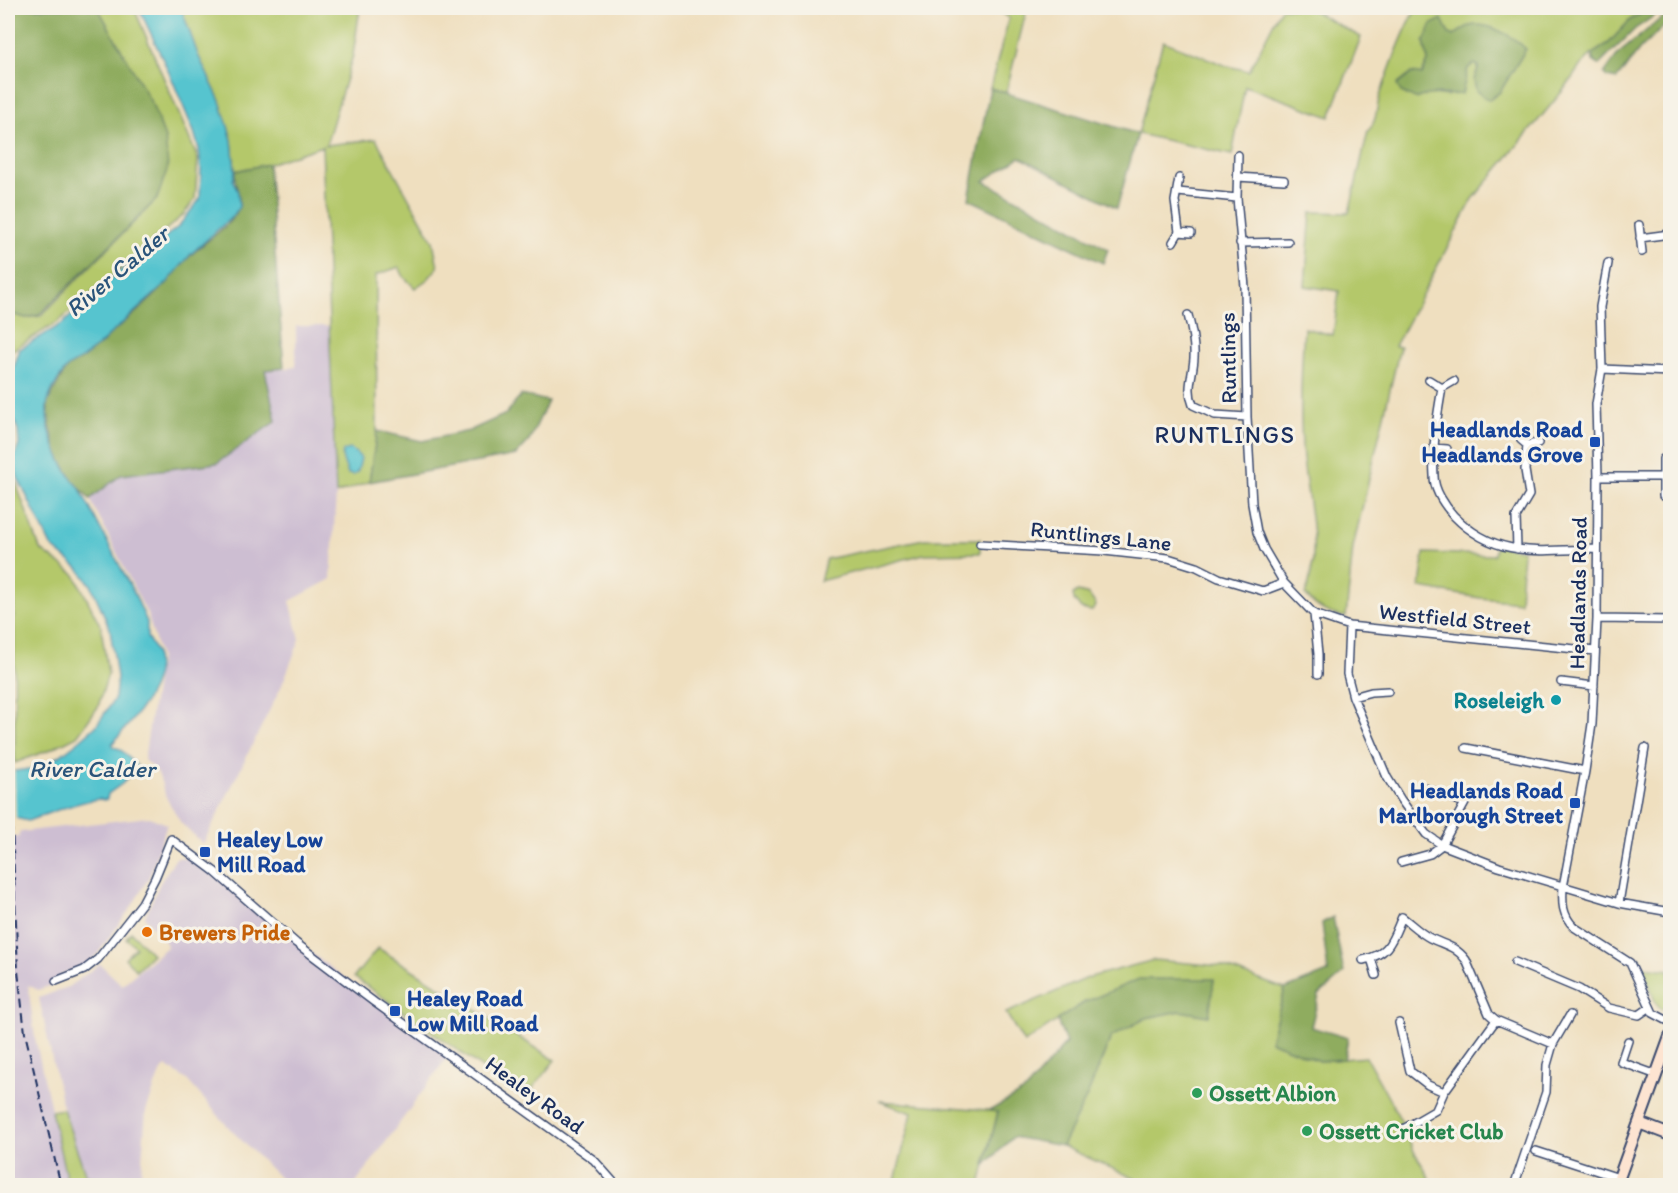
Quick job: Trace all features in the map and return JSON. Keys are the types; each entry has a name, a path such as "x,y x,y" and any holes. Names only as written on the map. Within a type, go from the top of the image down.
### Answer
{"street":[{"name":"Runtlings","path":"1238,156 1237,198 1245,287 1247,417 1252,504 1257,532 1264,549 1284,583 1314,614"},
{"path":"1238,177 1284,180"},
{"path":"1173,242 1179,232 1175,201 1179,178"},
{"path":"1178,192 1237,198"},
{"path":"1639,225 1642,252"},
{"path":"1179,232 1191,233"},
{"path":"1640,238 1671,234"},
{"path":"1240,243 1288,242"},
{"name":"Headlands Road","path":"1608,263 1600,307 1602,369 1596,404 1597,619 1594,686 1585,771 1563,887 1562,904 1566,919 1574,927 1630,963 1649,1008"},
{"path":"1188,315 1194,343 1189,385 1193,405 1215,416 1247,417"},
{"path":"1602,369 1669,371 1671,338"},
{"path":"1429,380 1442,388"},
{"path":"1454,381 1442,388 1436,419 1434,448 1434,478 1446,507 1467,528 1496,545 1517,549 1597,549"},
{"path":"1517,549 1516,517 1529,495 1524,442 1538,443"},
{"path":"1434,448 1447,449"},
{"path":"1663,496 1664,459"},
{"path":"1598,477 1663,477"},
{"name":"Runtlings Lane","path":"980,544 1168,558 1197,567 1219,578 1263,591 1284,583"},
{"path":"1314,614 1318,674"},
{"name":"Westfield Street","path":"1314,614 1349,626 1595,651"},
{"path":"1597,619 1671,620"},
{"path":"1349,626 1347,674 1353,697 1377,755 1401,800 1419,827 1442,845 1499,867 1618,903 1671,912"},
{"path":"1561,682 1594,686"},
{"path":"1353,697 1361,693 1388,691"},
{"path":"1467,748 1585,771"},
{"path":"1618,903 1645,748"},
{"path":"1401,862 1430,854 1442,845 1465,803 1422,787"},
{"name":"Healey Road","path":"56,981 84,970 98,959 142,903 171,839 214,871 284,933 374,1002 594,1160 617,1185"},
{"path":"1377,975 1367,959 1384,952 1389,947 1402,917 1430,938 1457,949 1462,954 1489,1014 1496,1020 1552,1044"},
{"path":"1515,962 1578,989 1609,1008 1639,1015 1649,1008 1659,1018 1671,1022"},
{"path":"1514,1185 1546,1092 1547,1065 1552,1044 1570,1015"},
{"path":"1405,1128 1436,1110 1444,1092 1496,1020"},
{"path":"1400,1023 1407,1038 1410,1071 1444,1092"},
{"path":"1536,1151 1618,1182 1671,1037"},
{"path":"1628,1041 1621,1062 1657,1075"},
{"path":"1639,1123 1671,1135"}],"shaded area":[{"path":"296,326 330,326 336,494 331,579 290,601 300,639 282,685 203,844 181,823 167,799 158,773 144,760 160,657 148,616 90,499 121,475 217,463 276,421 265,370 296,367"},
{"path":"149,817 167,824 149,877 132,906 98,953 84,967 61,974 60,982 38,990 28,985 35,1038 68,1185 8,1185 8,836 19,837 19,832"},
{"path":"189,857 214,871 284,933 449,1055 354,1186 287,1185 232,1131 187,1080 166,1066 159,1075 146,1111 140,1185 86,1176 63,1109 39,998 68,987 100,964 122,985 167,947 145,917 160,883 176,858"}],"green space":[{"path":"8,8 98,8 152,104 165,138 168,167 157,199 39,315 26,318 8,313"},
{"path":"98,8 134,8 198,159 195,199 183,215 58,322 11,351 8,313 26,318 41,316 157,199 152,104"},
{"path":"181,8 360,8 353,55 326,145 376,139 433,241 438,267 428,279 415,288 404,277 399,267 376,275 377,431 369,482 336,494 322,146 268,164 235,171 232,140 220,101 198,55"},
{"path":"995,8 1027,8 1006,93 990,88 1009,18"},
{"path":"1281,8 1308,8 1361,37 1330,117 1245,86 1232,155 1138,134 1163,41 1227,66 1249,71"},
{"path":"1417,8 1650,8 1630,20 1609,43 1592,54 1581,65 1565,88 1473,199 1395,346 1400,347 1353,547 1346,617 1323,610 1305,595 1313,561 1313,544 1301,426 1304,328 1333,335 1339,291 1305,286 1311,212 1349,213 1368,131 1375,119 1380,96","holes":["1442,20 1449,34 1454,36 1459,32 1518,60 1500,92 1489,100 1474,80 1479,65 1474,64 1468,68 1465,78 1447,96 1428,93 1412,73 1421,75 1428,61 1424,41"]},
{"path":"1650,8 1666,8 1635,29 1599,65 1593,61 1592,54 1609,43 1630,20"},
{"path":"1670,11 1670,21 1640,49 1617,79 1604,74 1618,54"},
{"path":"1442,19 1449,34 1454,36 1468,27 1485,26 1508,35 1526,49 1500,92 1489,100 1476,91 1474,80 1479,66 1474,64 1468,68 1462,94 1432,94 1415,99 1401,92 1397,85 1412,73 1422,75 1428,61 1424,41 1432,24"},
{"path":"990,88 1138,134 1117,208 1020,157 984,181 1108,249 1103,263 969,199"},
{"path":"268,164 284,368 265,370 276,421 217,463 121,475 90,499 73,481 57,454 47,403 67,367 106,340 160,290 196,250 231,219 239,206 235,171"},
{"path":"521,395 548,401 529,441 516,455 369,482 377,431 422,441 469,431 506,414"},
{"path":"13,475 40,549 75,575 101,627 108,674 98,707 77,736 15,763"},
{"path":"924,539 980,539 980,553 924,554 820,581 826,559"},
{"path":"1496,545 1523,550 1520,602 1420,588 1424,553 1494,555"},
{"path":"1078,592 1089,595 1096,605 1095,608 1091,611 1081,609 1074,600 1073,594"},
{"path":"1333,917 1344,973 1319,995 1311,1027 1348,1038 1344,1059 1319,1061 1270,1041 1285,989 1328,972 1322,923"},
{"path":"131,932 152,954 136,970 125,958 136,947 126,938"},
{"path":"378,948 555,1060 525,1098 354,977"},
{"path":"1154,960 1221,966 1285,989 1270,1041 1319,1061 1366,1057 1405,1128 1412,1148 1434,1185 1149,1185 1062,1146 1087,1096 1111,1037 1146,1018 1181,1011 1208,1016 1214,980 1085,1002 1024,1043 1006,1013 1090,977"},
{"path":"1643,967 1670,970 1669,1008 1660,1009 1655,1002"},
{"path":"1139,979 1214,979 1209,1016 1180,1011 1146,1018 1111,1037 1087,1096 1062,1146 1013,1137 985,1165 998,1112 989,1111 1026,1090 1066,1043 1057,1020 1085,1002"},
{"path":"879,1101 998,1111 980,1185 894,1185 912,1113"},
{"path":"63,1109 86,1176 140,1185 68,1185 51,1111"}],"water":[{"name":"River Calder","path":"139,8 181,8 198,55 220,101 232,140 235,171 233,181 238,192 239,207 234,215 191,254 167,283 100,345 67,367 49,397 47,416 56,449 67,471 79,487 135,595 147,622 147,637 156,652 157,673 145,702 112,744 137,766 123,783 108,794 107,799 79,803 28,821 15,818 8,772 37,768 61,755 79,741 96,726 115,698 117,677 110,629 91,585 78,568 51,546 17,476 14,458 19,445 18,431 9,403 12,373 20,349 62,324 112,278 178,227 200,199 201,169 194,132"},
{"path":"350,449 361,458 358,471 354,475 348,474 342,457 343,451"}],"pier":[{"path":"14,767 16,821 8,822 8,769"}],"railway":[{"path":"8,729 18,971 25,1033 61,1186"}],"place":[{"name":"Headlands Road Headlands Grove","path":"1595,442"},
{"name":"Roseleigh","path":"1556,700"},
{"name":"Headlands Road Marlborough Street","path":"1575,803"},
{"name":"Healey Low Mill Road","path":"205,852"},
{"name":"Brewers Pride","path":"147,932"},
{"name":"Healey Road Low Mill Road","path":"395,1011"},
{"name":"Ossett Albion","path":"1197,1093"},
{"name":"Ossett Cricket Club","path":"1307,1131"}],"district":[{"name":"RUNTLINGS","path":"1225,434"}]}
